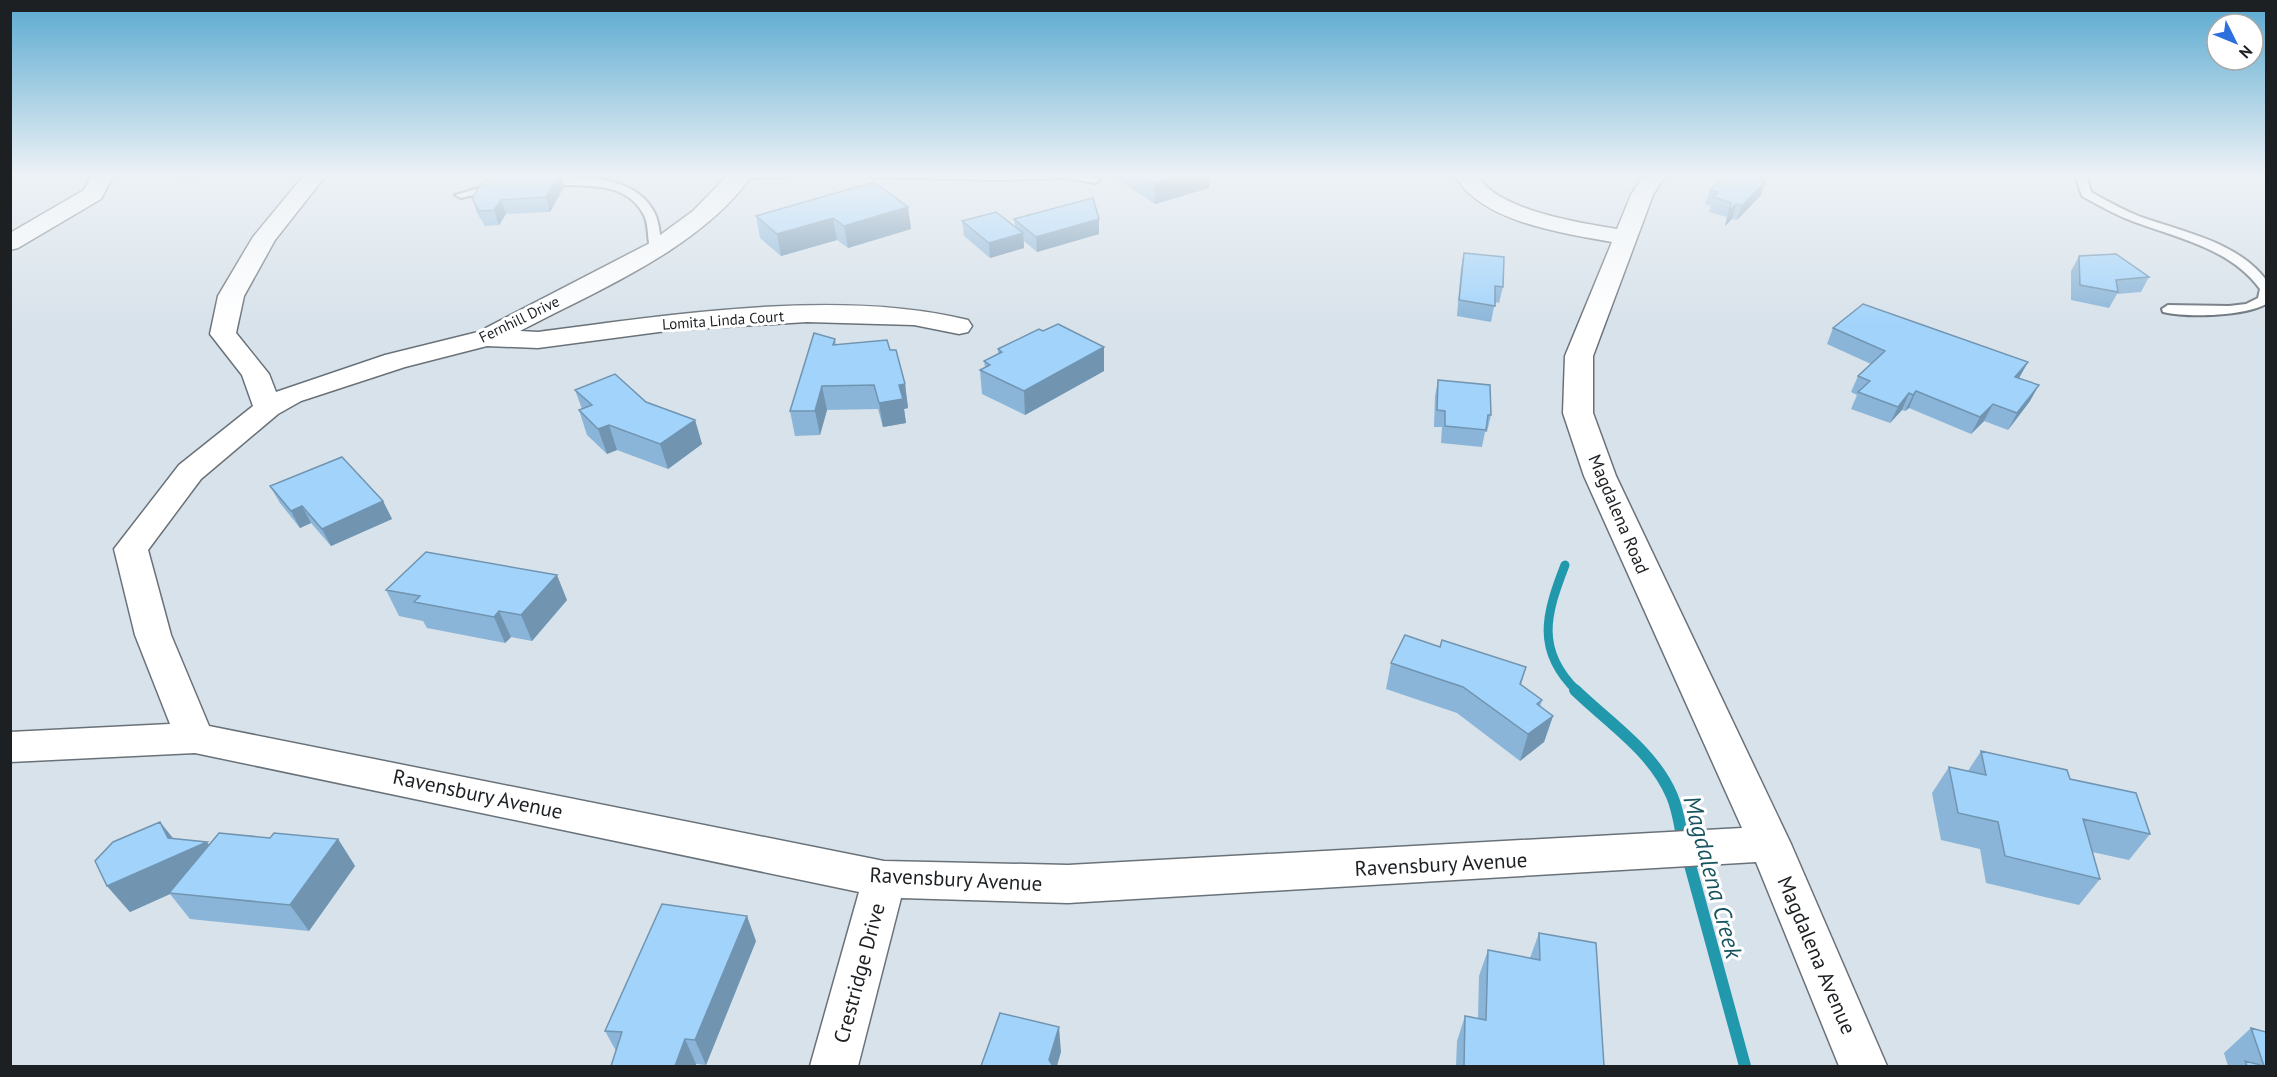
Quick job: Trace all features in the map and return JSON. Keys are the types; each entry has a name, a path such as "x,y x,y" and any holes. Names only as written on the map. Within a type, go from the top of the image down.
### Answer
{"street":[{"path":"10,243 42,224"},
{"path":"268,408 255,374 223,334 231,296 264,237 276,224"},
{"name":"Fernhill Drive","path":"195,738 153,635 131,549 190,472 268,408 291,395 385,365 487,338 656,249 690,224"},
{"path":"1566,224 1603,234 1626,237"},
{"name":"Magdalena Road","path":"1631,224 1579,356 1578,412 1604,487 1770,844"},
{"name":"Lomita Linda Court","path":"487,338 538,340 674,322 807,314 914,317 959,326"},
{"name":"Ravensbury Avenue","path":"10,747 195,738 884,879 1068,885 1770,844"},
{"name":"Magdalena Avenue","path":"1770,844 1863,1066"},
{"name":"Crestridge Drive","path":"834,1066 884,879"}],"lane":[{"path":"652,224 656,249"},
{"path":"2150,224 2225,253 2260,276 2266,288 2264,300 2249,308 2168,309"}],"building":[{"path":"766,224 811,224 777,234"},
{"path":"966,224 1012,224 1023,233 989,243"},
{"path":"1020,224 1081,224 1036,237"},
{"path":"1464,253 1504,257 1503,287 1495,286 1495,306 1459,300"},
{"path":"2116,254 2149,277 2116,280 2118,292 2080,285 2079,256"},
{"path":"1863,304 2028,362 2015,377 2039,385 2017,413 1993,404 1980,417 1916,391 1913,395 1909,393 1898,407 1858,392 1870,381 1858,376 1885,351 1833,328"},
{"path":"1058,324 1104,347 1024,391 980,370 990,365 984,361 1002,352 998,349 1039,329 1043,331"},
{"path":"814,333 835,339 833,345 887,340 890,350 896,350 905,384 899,385 903,399 879,403 874,385 822,386 815,411 790,411"},
{"path":"615,374 646,402 695,420 660,444 609,425 598,429 579,410 592,405 575,390"},
{"path":"1438,380 1490,385 1491,415 1488,415 1486,430 1445,426 1445,411 1437,410"},
{"path":"342,457 383,501 322,529 302,506 291,511 270,486"},
{"path":"426,552 557,575 521,615 499,611 494,617 414,602 420,596 386,590"},
{"path":"1405,635 1440,647 1442,640 1526,667 1520,684 1542,700 1537,704 1553,716 1528,734 1463,687 1391,663"},
{"path":"1981,751 2067,770 2070,779 2136,793 2150,834 2083,819 2100,879 2005,856 1998,822 1958,813 1949,767 1986,775"},
{"path":"160,822 168,838 207,842 107,886 95,861 113,842"},
{"path":"219,833 270,838 274,833 338,839 290,905 169,893"},
{"path":"662,904 747,916 695,1040 685,1039 675,1066 611,1066 622,1032 605,1031"},
{"path":"1539,933 1596,943 1604,1066 1464,1066 1465,1016 1486,1020 1488,950 1540,960"},
{"path":"1000,1013 1059,1027 1049,1060 1053,1066 981,1066"},
{"path":"2251,1028 2266,1032 2266,1066 2264,1066"},
{"path":"2245,1061 2264,1066 2247,1066"}],"waterway":[{"name":"Magdalena Creek","path":"1565,565 1553,600 1548,631 1555,661 1577,691"},
{"path":"1575,690 1629,738 1654,765 1674,801 1683,841"},
{"name":"Magdalena Creek","path":"1687,854 1745,1066"}]}
